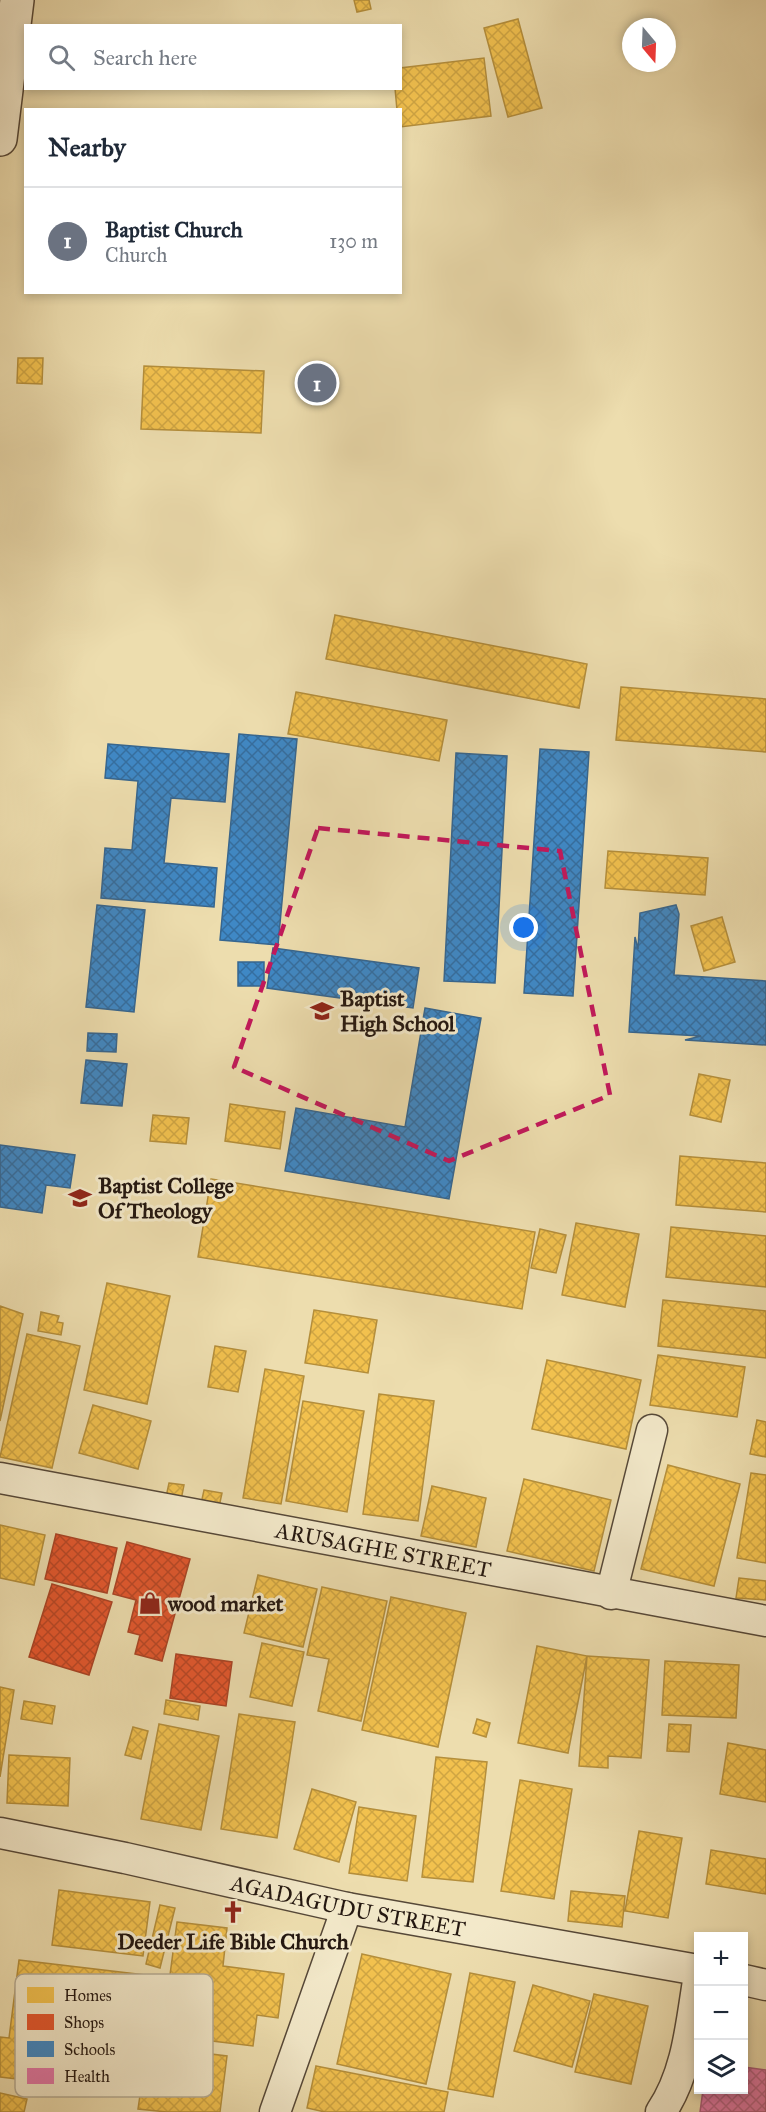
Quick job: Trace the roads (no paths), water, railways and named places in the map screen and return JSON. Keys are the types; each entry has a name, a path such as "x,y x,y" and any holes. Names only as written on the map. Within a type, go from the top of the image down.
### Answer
{"street":[{"path":"0,139 16,0"},
{"path":"611,1594 652,1430"},
{"name":"ARUSAGHE STREET","path":"0,1478 611,1594 766,1621"},
{"name":"AGADAGUDU STREET","path":"2,1840 125,1858 347,1908 694,1969"},
{"path":"276,2112 347,1908"},
{"path":"748,1981 766,1985"},
{"path":"660,2112 668,2102 684,2061 698,1986"}],"place":[{"name":"Baptist Church","path":"317,383"},
{"name":"Baptist High School","path":"322,1011"},
{"name":"Baptist College Of Theology","path":"80,1198"},
{"name":"wood market","path":"150,1603"},
{"name":"Deeder Life Bible Church","path":"233,1912"}]}
